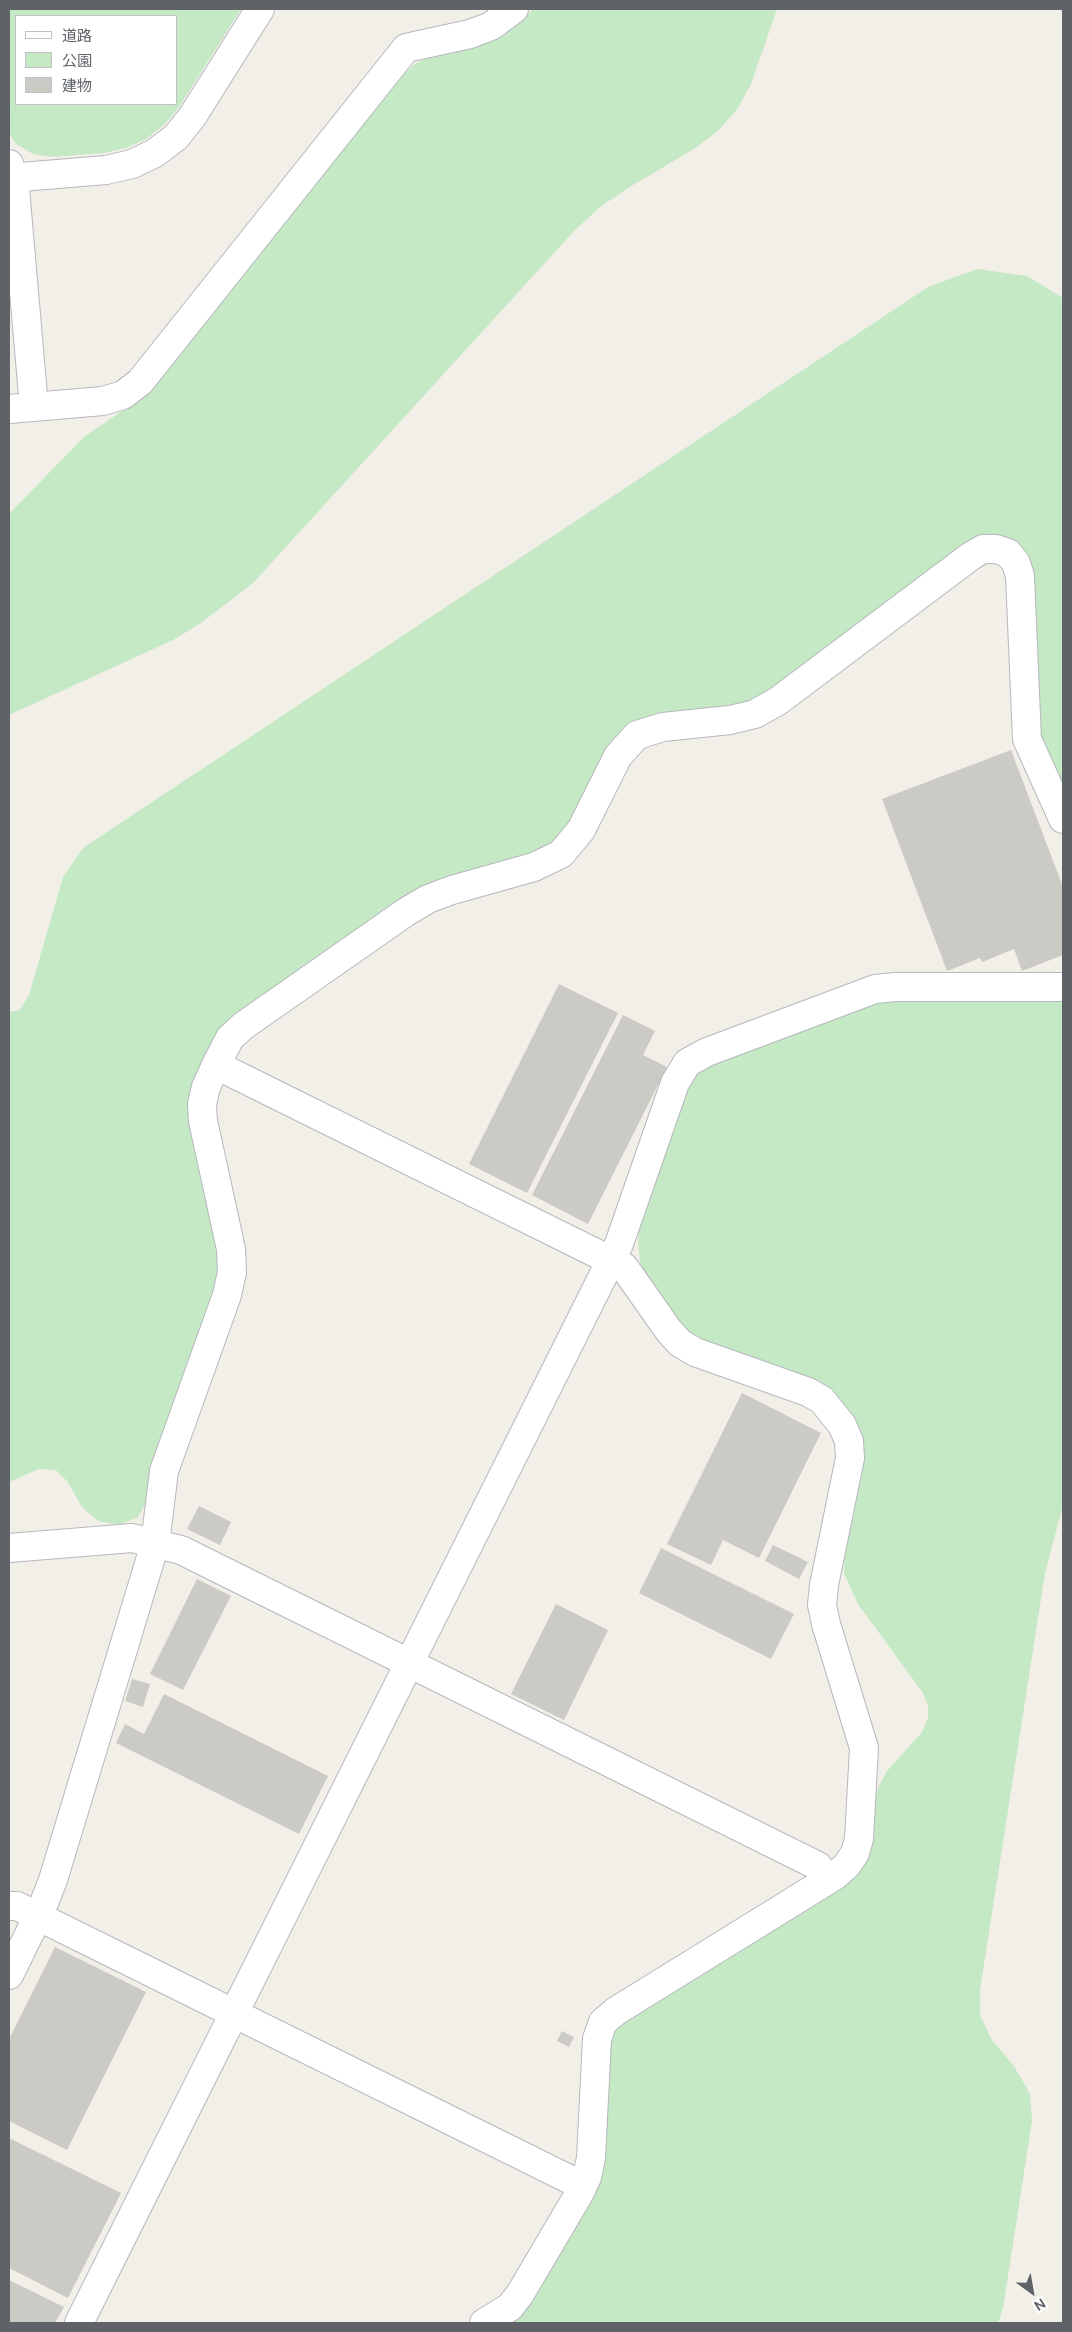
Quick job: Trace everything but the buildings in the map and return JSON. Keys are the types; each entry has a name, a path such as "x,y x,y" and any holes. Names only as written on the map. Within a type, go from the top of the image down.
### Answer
{"street":[{"path":"260,9 192,117 176,137 155,153 132,164 106,170 11,173 21,408 103,401 123,394 140,382 406,48 470,34 491,26 514,9"},
{"path":"9,1974 39,1916 52,1880 154,1544 164,1471 227,1295 232,1272 231,1249 203,1121 202,1104 206,1086 230,1038 242,1026 406,912 428,899 452,890 534,867 561,854 581,830 618,756 637,735 663,726 730,720 755,714 770,705 983,549 996,549 1008,554 1016,564 1020,576 1027,739 1063,819"},
{"path":"79,2323 619,1244 675,1083 687,1063 707,1052 876,989 896,987 1063,987"},
{"path":"216,1065 624,1267 669,1331 680,1343 694,1352 808,1392 822,1400 842,1425 849,1441 850,1458 824,1585 822,1605 826,1624 861,1731 864,1748 865,1765 860,1840 855,1853 847,1865 827,1880 616,2011 603,2022 597,2038 591,2158 583,2186 520,2294 510,2307 484,2323"},
{"path":"9,1548 132,1538 180,1550 818,1866 827,1880"},
{"path":"9,1906 17,1906 39,1916 583,2186"}],"green space":[{"path":"9,9 241,9 179,107 164,125 146,139 126,148 104,153 52,157 33,154 16,144 9,133"},
{"path":"533,9 777,9 751,84 738,108 718,131 694,149 600,207 575,230 253,583 201,623 173,640 9,715 9,514 84,437 150,392 400,77 415,64 432,56 473,47 497,39 519,24"},
{"path":"977,269 1027,276 1063,298 1063,794 1037,736 1015,544 751,703 728,709 660,715 554,845 530,857 449,879 212,1047 221,1271 148,1499 138,1517 119,1525 98,1521 82,1507 67,1481 56,1470 39,1469 9,1482 9,1012 20,1010 29,995 63,877 83,848 928,287"},
{"path":"1063,998 1063,1505 1045,1573 980,1990 980,2015 992,2040 1014,2066 1030,2094 1032,2121 1003,2308 998,2323 506,2323 589,2199 608,2041 612,2029 843,1884 879,1786 887,1771 922,1732 928,1718 928,1706 923,1693 858,1604 844,1573 844,1543 860,1438 687,1335 648,1282 640,1261 638,1241 640,1218 685,1088 695,1071 878,1000"}]}
